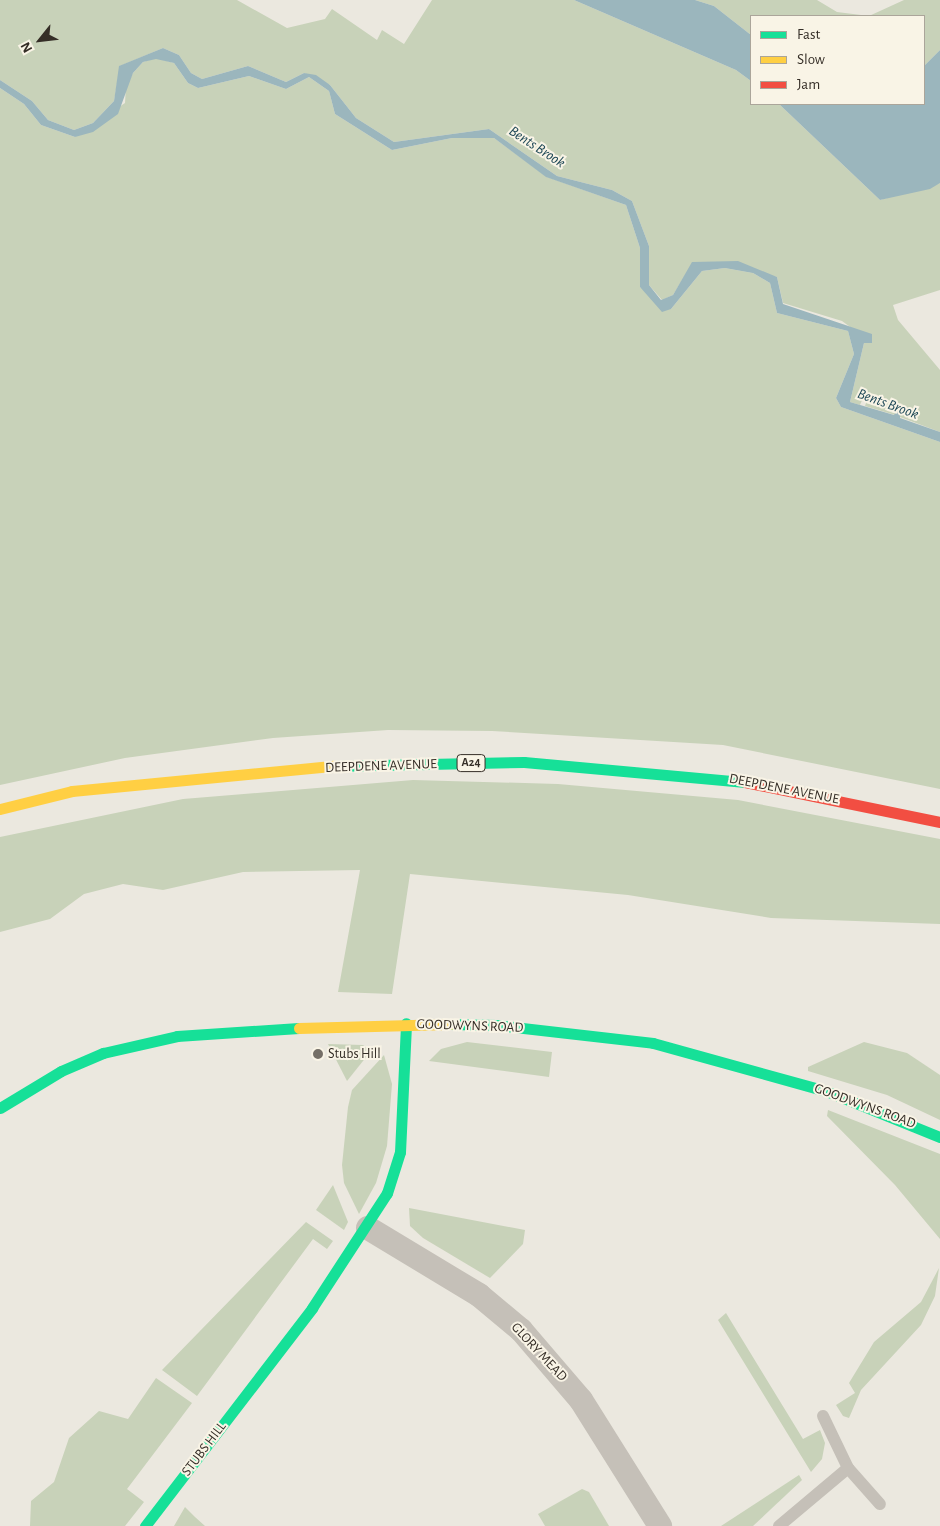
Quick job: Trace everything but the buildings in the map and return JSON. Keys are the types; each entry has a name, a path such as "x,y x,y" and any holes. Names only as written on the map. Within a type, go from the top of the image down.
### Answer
{"main road":[{"name":"DEEPDENE AVENUE","path":"0,809 72,791 339,766 524,762 715,776 940,822"},
{"name":"GOODWYNS ROAD","path":"0,1108 61,1071 103,1053 177,1036 406,1023 552,1030 653,1043 826,1091 940,1138"},
{"name":"STUBS HILL","path":"145,1526 312,1308 368,1228 387,1192 400,1152 407,1072 406,1023"}],"street":[{"name":"GLORY MEAD","path":"368,1228 479,1296 547,1356 581,1400 660,1526"}],"lane":[{"path":"823,1416 848,1468 880,1504"},
{"path":"780,1526 848,1468"}],"green space":[{"path":"0,0 237,0 287,28 325,19 332,9 377,40 382,30 404,44 432,0 574,0 736,70 750,80 750,105 780,105 880,200 940,183 940,290 893,305 898,320 940,370 940,432 900,417 900,408 895,415 865,406 867,400 863,398 860,405 850,402 864,343 872,343 842,321 783,303 777,277 693,262 673,295 662,300 649,285 649,246 632,201 612,190 557,176 489,129 394,142 356,118 330,85 304,73 286,82 248,66 202,79 191,73 179,55 163,48 120,66 114,101 93,123 74,130 48,120 32,101 0,80"},
{"path":"695,0 817,0 837,12 861,15 750,15 750,34 714,6"},
{"path":"904,0 940,0 940,50 925,65 925,15 871,15"},
{"path":"156,58 174,63 188,83 198,88 249,76 286,89 309,77 329,91 335,114 392,150 452,138 494,138 547,177 626,205 640,248 640,287 671,309 702,271 725,268 753,273 770,283 777,313 848,331 854,354 836,398 841,407 940,442 940,789 723,745 492,731 388,730 273,738 125,758 0,785 0,88 24,104 41,125 75,137 125,103 126,86 133,73 143,62"},
{"path":"413,780 558,784 738,800 940,839 940,924 771,918 628,895 410,874 392,994 338,992 360,870 243,872 163,890 123,884 84,894 50,919 0,932 0,837 183,799"},
{"path":"467,1042 552,1052 549,1077 429,1061 441,1049"},
{"path":"864,1042 907,1053 940,1075 940,1120 887,1095 808,1071 808,1067"},
{"path":"328,1044 363,1045 371,1051 347,1081"},
{"path":"384,1055 392,1084 387,1146 376,1183 359,1214 344,1183 342,1165 348,1107 352,1090"},
{"path":"828,1110 940,1154 940,1239 895,1185 827,1116"},
{"path":"333,1185 348,1222 344,1230 316,1210"},
{"path":"409,1208 525,1230 523,1244 490,1278 423,1238 410,1226"},
{"path":"306,1222 333,1241 327,1249 313,1239 197,1396 162,1370"},
{"path":"939,1268 935,1296 921,1325 861,1390 849,1418 843,1416 836,1405 855,1393 849,1383 874,1342 921,1302"},
{"path":"726,1313 803,1439 820,1430 825,1443 822,1459 811,1472 718,1320"},
{"path":"156,1378 192,1403 127,1489 144,1502 125,1526 30,1526 31,1501 54,1482 69,1438 99,1411 128,1419"},
{"path":"799,1475 802,1480 753,1526 721,1526"},
{"path":"582,1489 589,1492 609,1526 545,1526 538,1514"},
{"path":"185,1507 195,1517 205,1526 174,1526"}],"water":[{"path":"574,0 695,0 714,6 750,34 750,80 736,70"},
{"path":"163,48 179,55 191,73 202,79 248,66 286,82 304,73 316,75 330,85 356,118 394,142 489,129 557,176 612,190 632,201 649,246 649,285 661,300 673,295 692,262 738,261 777,277 783,304 872,334 872,343 864,343 850,402 894,415 900,407 900,418 940,432 940,442 841,407 836,398 854,354 848,331 777,313 770,283 753,273 725,268 702,271 671,309 662,312 640,287 640,248 626,205 546,177 494,138 452,138 392,150 335,114 329,91 309,77 286,89 249,76 198,88 188,83 174,63 156,59 143,62 133,73 118,114 93,132 75,137 41,125 24,104 0,88 0,80 32,101 48,120 74,130 93,123 114,101 119,66"},
{"path":"940,50 940,183 930,189 880,200 780,105 925,105 925,65"}],"traffic: fast":[{"path":"334,766 524,762 745,782"},
{"path":"145,1526 312,1308 387,1193 400,1152 406,1023"},
{"path":"450,1024 496,1025 653,1043 826,1091 940,1137"},
{"path":"0,1108 61,1071 103,1053 177,1036 299,1028"}],"traffic: slow":[{"path":"0,809 72,791 334,766"},
{"path":"299,1028 450,1024"}],"traffic: jam":[{"path":"745,782 940,822"}],"place":[{"name":"Stubs Hill","path":"318,1054"}],"water label":[{"name":"Bents Brook","path":"537,147"},
{"name":"Bents Brook","path":"888,404"}]}
